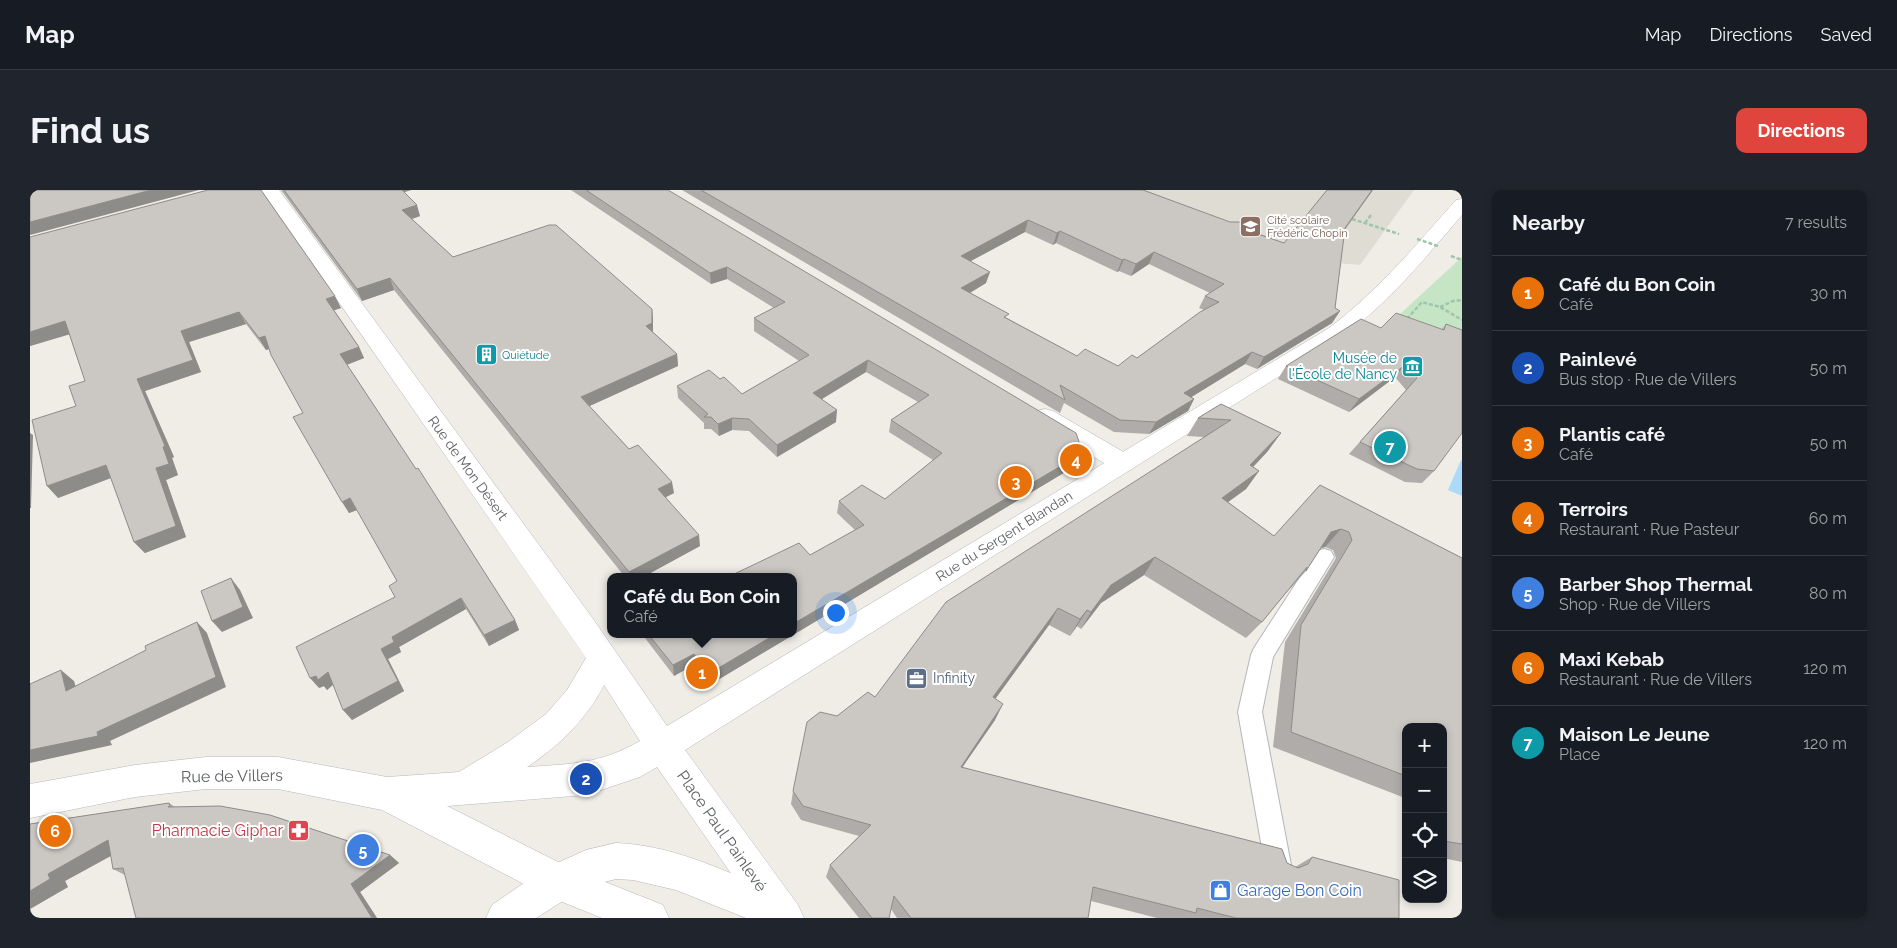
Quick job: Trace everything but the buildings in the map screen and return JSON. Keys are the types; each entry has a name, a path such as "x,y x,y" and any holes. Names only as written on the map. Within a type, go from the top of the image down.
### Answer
{"main road":[{"name":"Rue de Mon Désert","path":"270,190 602,657 663,747"},
{"name":"Rue du Sergent Blandan","path":"663,747 1336,332 1355,318 1410,264 1462,204"},
{"path":"1028,406 1123,463"},
{"name":"Rue de Villers","path":"464,788 536,741 558,724 577,703 602,657"},
{"name":"Rue de Villers","path":"30,801 135,782 206,773 278,773 387,794 586,779 628,766 663,747"},
{"name":"Place Paul Painlevé","path":"663,747 783,916"},
{"path":"387,794 558,882 650,918"},
{"name":"Place Paul Painlevé","path":"505,918 534,896 558,882 590,867 616,861 639,863 674,872 783,916"}],"lane":[{"path":"1278,865 1250,712 1262,655 1324,556"}],"path":[{"path":"1365,223 1371,215"},
{"path":"1352,219 1401,234"},
{"path":"1409,237 1438,246"},
{"path":"1440,307 1453,301 1462,300"},
{"path":"1405,321 1422,302 1440,307 1462,320"}],"shaded area":[{"name":"Cité scolaire Frédéric Chopin","path":"1032,190 1414,190 1360,265 1336,263"}],"green space":[{"path":"1462,257 1462,375 1387,326"}],"water":[{"path":"1462,461 1462,496 1448,490"}],"place":[{"name":"Cité scolaire Frédéric Chopin","path":"1251,226"},
{"name":"Quiétude","path":"486,355"},
{"name":"Musée de l'École de Nancy","path":"1413,366"},
{"name":"Maison Le Jeune","path":"1390,447"},
{"name":"Terroirs","path":"1076,460"},
{"name":"Plantis café","path":"1016,482"},
{"name":"Café du Bon Coin","path":"702,673"},
{"name":"Infinity","path":"917,678"},
{"name":"Painlevé","path":"586,779"},
{"name":"Pharmacie Giphar","path":"299,830"},
{"name":"Maxi Kebab","path":"55,831"},
{"name":"Barber Shop Thermal","path":"363,850"},
{"name":"Garage Bon Coin","path":"1221,890"}]}
